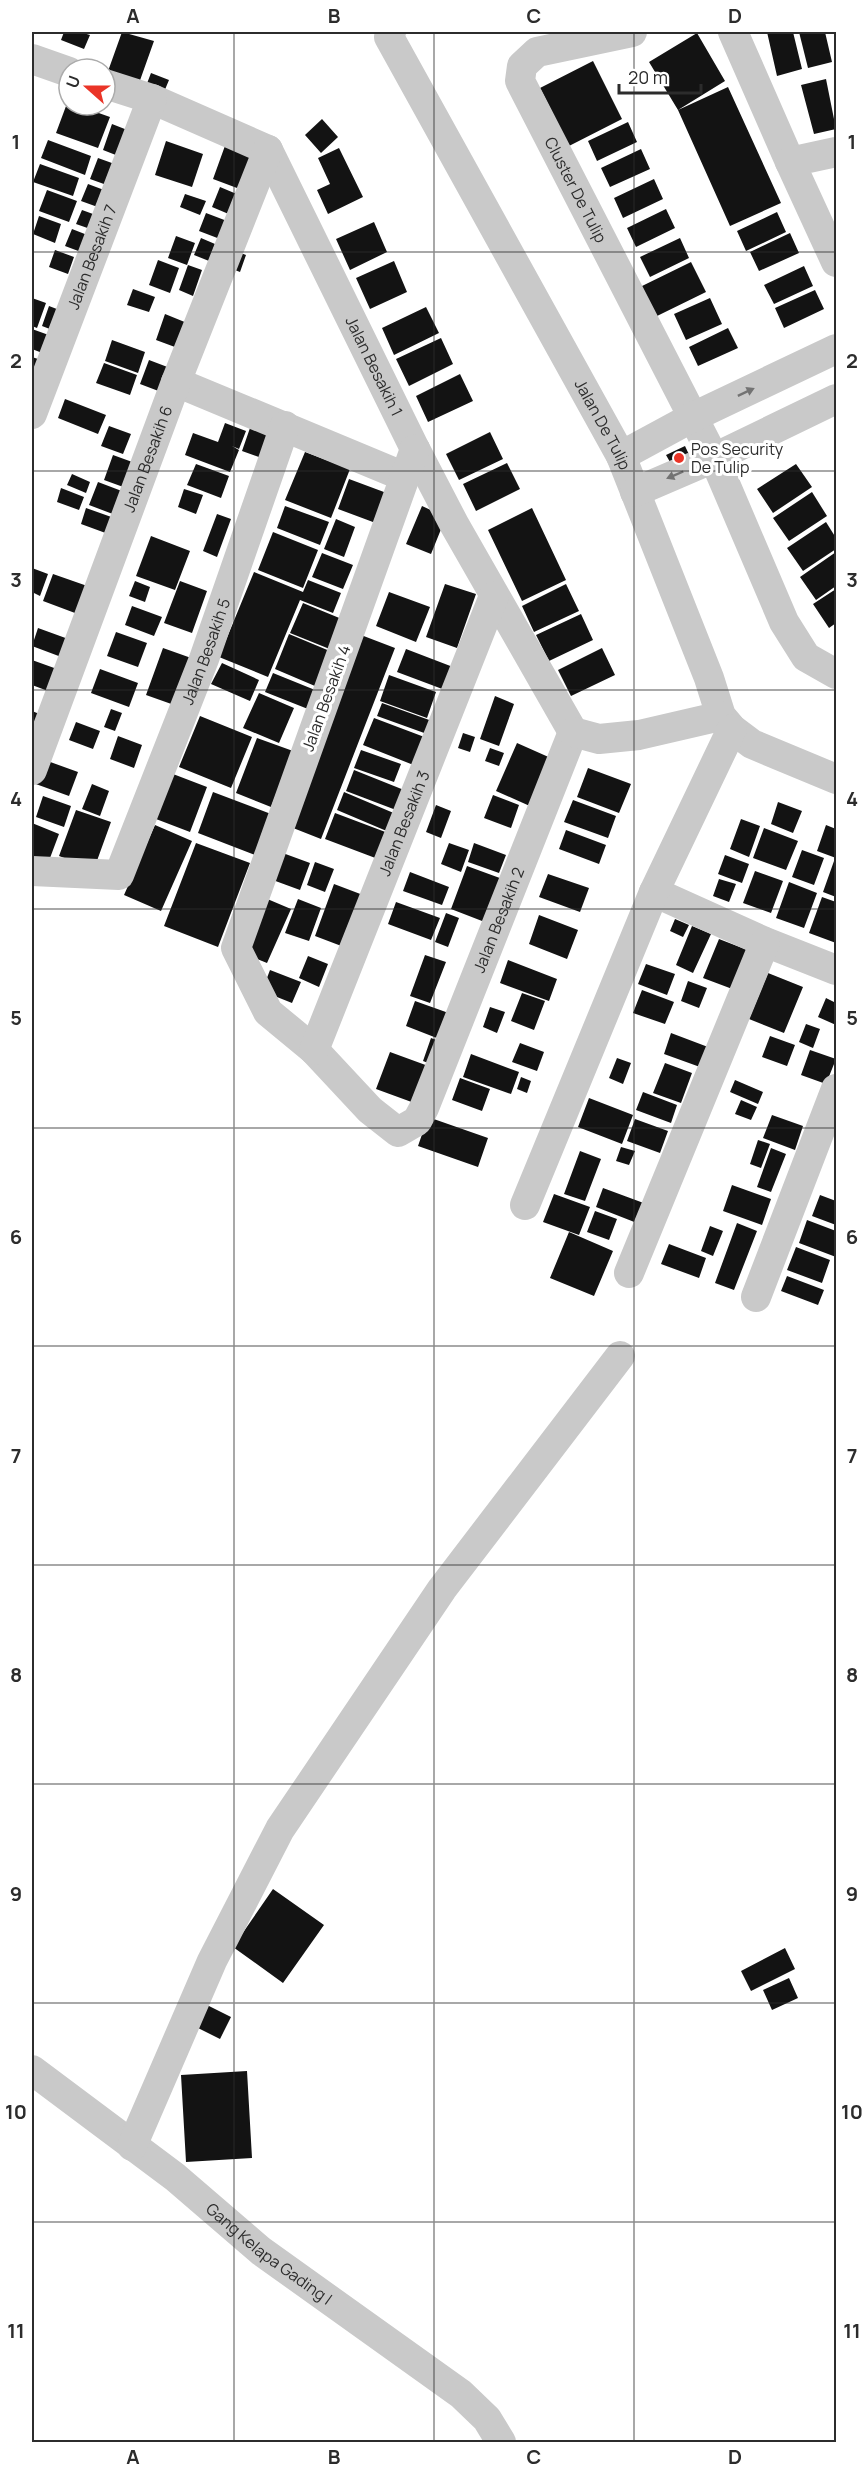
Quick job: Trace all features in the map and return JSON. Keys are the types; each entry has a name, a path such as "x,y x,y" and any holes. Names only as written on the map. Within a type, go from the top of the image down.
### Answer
{"street":[{"name":"Cluster De Tulip","path":"632,32 537,52 522,66 520,81 714,458 784,622 806,657 837,674"},
{"path":"734,32 790,162 837,262"},
{"name":"Jalan De Tulip","path":"385,33 621,456 726,723"},
{"path":"33,65 57,70"},
{"path":"117,88 152,99 268,150"},
{"name":"Jalan Besakih 7","path":"32,414 152,99"},
{"name":"Jalan Besakih 6","path":"32,770 176,382 268,150"},
{"name":"Jalan Besakih 1","path":"268,150 414,449 494,596 573,732"},
{"path":"790,162 837,152"},
{"path":"621,456 693,417 837,349"},
{"path":"176,382 405,477"},
{"path":"635,492 714,458 837,399"},
{"name":"Jalan Besakih 5","path":"32,871 119,875 204,659 285,426"},
{"name":"Jalan Besakih 4","path":"315,1050 268,1012 236,948 414,449"},
{"name":"Jalan Besakih 3","path":"315,1050 494,596"},
{"path":"525,1205 726,723"},
{"path":"573,732 599,739 726,723 752,744 837,779"},
{"name":"Jalan Besakih 2","path":"315,1050 370,1110 398,1132 417,1121 573,732"},
{"path":"654,892 765,942 837,970"},
{"path":"629,1273 765,942"},
{"path":"756,1297 837,1089"},
{"path":"132,2146 212,1961 280,1829 442,1589 620,1356"},
{"name":"Gang Kelapa Gading I","path":"32,2070 175,2178 261,2251 461,2394 487,2419 501,2442"}],"building":[{"path":"64,32 80,32 90,35 84,49 61,40"},
{"path":"122,32 154,41 138,86 117,78 117,57 113,57"},
{"path":"767,32 793,32 802,69 777,76"},
{"path":"799,32 825,32 832,62 808,68"},
{"path":"697,33 725,81 678,110 649,62"},
{"path":"593,61 622,119 569,146 540,88"},
{"path":"151,73 169,80 164,92 146,86"},
{"path":"826,79 836,129 814,134 801,85"},
{"path":"728,87 781,203 730,226 678,110"},
{"path":"62,117 110,117 98,148 56,133"},
{"path":"322,119 338,137 321,153 305,135"},
{"path":"628,122 637,142 597,161 588,141"},
{"path":"112,124 135,133 126,159 103,150"},
{"path":"48,140 91,156 85,175 41,158"},
{"path":"166,141 203,154 192,187 155,175"},
{"path":"226,143 259,154 245,191 213,179"},
{"path":"339,148 363,197 328,214 317,190 330,184 318,158"},
{"path":"641,149 650,169 610,187 601,168"},
{"path":"98,158 123,167 115,188 90,179"},
{"path":"40,164 79,178 73,196 33,182"},
{"path":"654,179 663,199 623,218 614,198"},
{"path":"88,184 112,193 106,210 81,201"},
{"path":"220,187 239,195 231,215 212,207"},
{"path":"47,190 77,201 69,222 39,211"},
{"path":"185,194 206,201 200,215 180,207"},
{"path":"666,209 675,228 636,247 627,228"},
{"path":"82,210 104,218 99,232 76,224"},
{"path":"777,212 786,232 746,251 737,231"},
{"path":"206,213 227,221 220,239 199,231"},
{"path":"39,216 61,224 55,243 33,234"},
{"path":"374,222 387,252 350,270 336,239"},
{"path":"72,229 95,238 89,255 65,246"},
{"path":"790,233 799,253 759,271 750,252"},
{"path":"176,236 195,243 187,265 168,258"},
{"path":"201,238 215,244 209,261 194,255"},
{"path":"680,238 689,258 650,277 640,257"},
{"path":"55,250 74,257 68,274 49,267"},
{"path":"233,250 246,255 240,272 227,267"},
{"path":"158,260 179,268 170,293 149,285"},
{"path":"394,261 407,292 370,309 356,278"},
{"path":"691,262 706,292 655,317 640,287"},
{"path":"188,265 202,270 193,296 179,290"},
{"path":"804,266 813,286 774,304 764,285"},
{"path":"133,289 155,297 149,312 127,305"},
{"path":"815,290 824,309 784,328 775,308"},
{"path":"32,298 46,303 37,328 32,326"},
{"path":"710,298 722,324 686,340 674,314"},
{"path":"49,306 62,311 55,331 42,326"},
{"path":"426,307 439,333 394,355 382,328"},
{"path":"165,314 192,325 183,350 156,340"},
{"path":"728,328 738,348 698,366 689,347"},
{"path":"32,329 57,338 50,356 32,349"},
{"path":"441,338 453,364 409,386 396,359"},
{"path":"112,340 145,352 138,373 105,361"},
{"path":"32,357 41,360 32,385"},
{"path":"149,360 178,371 169,395 140,384"},
{"path":"104,363 137,375 130,395 96,383"},
{"path":"460,374 473,401 428,422 416,396"},
{"path":"65,399 106,415 98,434 58,418"},
{"path":"225,423 246,431 239,449 232,446 239,450 230,472 185,455 193,433 218,442"},
{"path":"109,426 131,434 123,454 101,446"},
{"path":"250,428 278,438 270,461 242,451"},
{"path":"490,432 503,459 459,480 446,454"},
{"name":"Pos Security De Tulip","path":"685,446 692,461 674,469 666,455"},
{"path":"305,452 350,469 331,518 285,500"},
{"path":"113,455 135,463 126,488 104,480"},
{"path":"507,463 520,489 476,511 463,484"},
{"path":"196,464 229,476 221,498 187,485"},
{"path":"796,464 812,487 773,513 757,489"},
{"path":"72,474 90,482 86,493 67,485"},
{"path":"349,479 392,495 381,525 338,509"},
{"path":"98,482 127,493 118,516 89,505"},
{"path":"61,488 84,497 79,510 57,502"},
{"path":"184,489 203,495 196,514 178,507"},
{"path":"812,492 827,516 789,541 773,518"},
{"path":"285,506 329,522 320,545 277,528"},
{"path":"422,506 446,517 431,554 406,544"},
{"path":"86,508 117,519 111,535 81,524"},
{"path":"532,508 566,580 522,601 488,530"},
{"path":"217,514 231,519 217,557 203,551"},
{"path":"336,519 355,527 344,557 324,549"},
{"path":"826,522 836,538 836,549 803,571 787,548"},
{"path":"273,532 318,550 303,588 258,570"},
{"path":"151,536 190,551 175,590 136,576"},
{"path":"836,552 836,586 816,600 800,577"},
{"path":"322,553 353,565 343,589 312,577"},
{"path":"32,568 48,574 40,596 32,592"},
{"path":"254,572 303,592 308,580 341,593 333,613 300,600 268,677 219,657"},
{"path":"53,574 93,588 83,616 43,601"},
{"path":"135,581 150,587 145,602 129,596"},
{"path":"180,581 207,591 192,633 164,623"},
{"path":"445,584 476,594 457,648 426,637"},
{"path":"566,584 579,611 534,632 522,606"},
{"path":"836,589 836,623 829,628 813,604"},
{"path":"389,592 430,607 416,642 376,626"},
{"path":"303,603 349,622 337,652 290,633"},
{"path":"132,606 162,617 154,636 125,625"},
{"path":"581,614 593,640 549,661 536,635"},
{"path":"38,628 71,640 64,658 32,646"},
{"path":"116,632 147,643 138,667 107,656"},
{"path":"289,634 337,654 322,689 275,669"},
{"path":"361,635 395,648 321,839 288,826"},
{"path":"163,648 194,659 177,706 146,695"},
{"path":"602,648 615,675 571,696 558,670"},
{"path":"406,649 453,667 445,690 397,672"},
{"path":"32,660 57,669 48,691 32,685"},
{"path":"222,663 259,680 250,701 211,684"},
{"path":"100,669 138,683 129,707 91,693"},
{"path":"273,673 320,692 313,711 265,692"},
{"path":"389,675 436,692 427,718 380,701"},
{"path":"259,693 294,708 279,743 243,728"},
{"path":"495,696 514,704 499,746 480,739"},
{"path":"382,703 432,721 427,734 377,716"},
{"path":"111,709 122,713 115,731 104,727"},
{"path":"32,711 42,715 32,741"},
{"path":"200,716 252,737 231,788 179,767"},
{"path":"374,718 427,738 416,766 363,745"},
{"path":"76,722 100,731 93,749 69,740"},
{"path":"463,733 475,737 470,752 458,748"},
{"path":"118,736 142,745 134,768 110,759"},
{"path":"257,738 293,751 271,807 236,793"},
{"path":"517,743 553,759 532,807 496,791"},
{"path":"490,748 504,753 499,766 485,761"},
{"path":"361,750 401,764 394,782 354,768"},
{"path":"42,759 78,772 69,796 33,783"},
{"path":"588,768 631,784 619,813 577,797"},
{"path":"354,770 404,790 396,810 346,791"},
{"path":"173,774 207,787 190,832 156,819"},
{"path":"92,784 109,791 100,816 82,809"},
{"path":"213,792 271,814 255,855 198,833"},
{"path":"344,792 396,814 389,832 337,810"},
{"path":"493,795 519,805 511,828 484,818"},
{"path":"43,796 71,806 64,827 36,817"},
{"path":"573,800 616,816 608,838 564,822"},
{"path":"778,802 802,811 793,833 771,824"},
{"path":"436,805 451,811 441,838 426,832"},
{"path":"76,810 111,822 94,869 59,856"},
{"path":"335,813 388,833 378,859 325,839"},
{"path":"741,819 760,826 749,857 730,849"},
{"path":"32,823 59,834 47,866 32,860"},
{"path":"155,825 192,841 161,911 124,895"},
{"path":"826,825 836,829 836,858 817,851"},
{"path":"764,828 798,841 786,870 753,858"},
{"path":"566,830 606,845 599,864 559,849"},
{"path":"196,843 250,863 218,947 164,926"},
{"path":"449,843 469,850 461,872 441,864"},
{"path":"474,843 506,855 499,873 468,862"},
{"path":"802,850 824,858 814,885 792,877"},
{"path":"280,852 310,863 300,890 270,879"},
{"path":"725,855 749,864 742,883 718,874"},
{"path":"834,861 836,862 836,897 823,892"},
{"path":"315,862 334,869 325,892 307,885"},
{"path":"467,866 511,882 495,926 451,909"},
{"path":"755,871 783,881 771,913 743,903"},
{"path":"410,872 449,887 442,905 403,891"},
{"path":"548,874 589,888 580,912 539,897"},
{"path":"719,879 736,884 729,902 713,896"},
{"path":"789,882 817,893 804,928 776,918"},
{"path":"334,884 363,895 344,947 315,936"},
{"path":"822,897 836,902 836,943 809,933"},
{"path":"265,898 291,909 267,963 242,953"},
{"path":"298,899 321,908 309,941 285,933"},
{"path":"396,902 440,918 431,940 388,924"},
{"path":"446,913 459,918 448,947 435,942"},
{"path":"539,915 578,930 567,959 529,944"},
{"path":"675,919 689,925 683,937 670,931"},
{"path":"692,926 711,934 693,973 676,965"},
{"path":"719,939 750,951 735,990 703,978"},
{"path":"425,955 446,962 430,1003 410,996"},
{"path":"308,956 328,964 319,987 299,978"},
{"path":"508,960 557,979 549,1001 500,983"},
{"path":"646,964 675,974 667,995 638,984"},
{"path":"270,970 301,982 292,1003 262,991"},
{"path":"768,973 803,987 784,1033 749,1019"},
{"path":"688,981 707,988 699,1008 681,1001"},
{"path":"642,990 674,1002 665,1024 633,1013"},
{"path":"522,993 545,1001 534,1030 511,1021"},
{"path":"826,998 836,1003 836,1025 818,1017"},
{"path":"415,1001 457,1016 447,1042 406,1026"},
{"path":"490,1007 505,1012 497,1033 483,1027"},
{"path":"806,1024 820,1029 813,1048 799,1042"},
{"path":"671,1033 708,1047 700,1067 664,1054"},
{"path":"770,1036 795,1045 787,1066 762,1057"},
{"path":"431,1038 447,1044 438,1067 423,1061"},
{"path":"520,1043 544,1052 537,1071 512,1062"},
{"path":"810,1050 836,1059 826,1084 801,1075"},
{"path":"390,1052 431,1067 417,1104 376,1089"},
{"path":"471,1054 519,1072 511,1094 463,1077"},
{"path":"617,1058 631,1063 623,1084 609,1078"},
{"path":"665,1063 692,1073 681,1103 653,1093"},
{"path":"521,1077 531,1081 527,1093 517,1089"},
{"path":"460,1078 490,1089 482,1111 452,1100"},
{"path":"735,1080 763,1092 758,1104 730,1092"},
{"path":"643,1092 677,1105 671,1123 636,1110"},
{"path":"589,1098 633,1115 622,1144 578,1127"},
{"path":"741,1100 757,1107 751,1120 735,1114"},
{"path":"772,1115 803,1126 795,1150 763,1138"},
{"path":"428,1117 488,1138 478,1167 418,1146"},
{"path":"635,1119 668,1131 660,1153 627,1141"},
{"path":"758,1140 770,1144 761,1168 750,1164"},
{"path":"621,1147 635,1151 629,1165 616,1161"},
{"path":"771,1148 786,1154 771,1192 757,1187"},
{"path":"580,1151 601,1159 585,1201 564,1194"},
{"path":"732,1185 771,1199 762,1225 723,1211"},
{"path":"603,1188 649,1205 642,1225 596,1207"},
{"path":"554,1194 590,1207 579,1235 543,1222"},
{"path":"820,1195 836,1201 836,1225 812,1216"},
{"path":"595,1211 617,1219 609,1240 587,1232"},
{"path":"807,1220 836,1231 836,1257 799,1243"},
{"path":"737,1223 757,1231 734,1290 715,1283"},
{"path":"710,1226 723,1231 713,1256 701,1251"},
{"path":"569,1232 613,1251 594,1296 550,1278"},
{"path":"669,1244 706,1258 699,1278 661,1264"},
{"path":"796,1247 830,1260 822,1283 787,1270"},
{"path":"787,1276 824,1290 818,1305 781,1291"},
{"path":"273,1889 324,1925 283,1983 233,1947"},
{"path":"785,1948 795,1969 751,1991 741,1971"},
{"path":"789,1978 798,1998 772,2010 763,1990"},
{"path":"203,2003 231,2017 220,2039 192,2025"},
{"path":"247,2071 252,2158 186,2162 181,2075"}],"place":[{"name":"Pos Security De Tulip","path":"679,458"}]}
